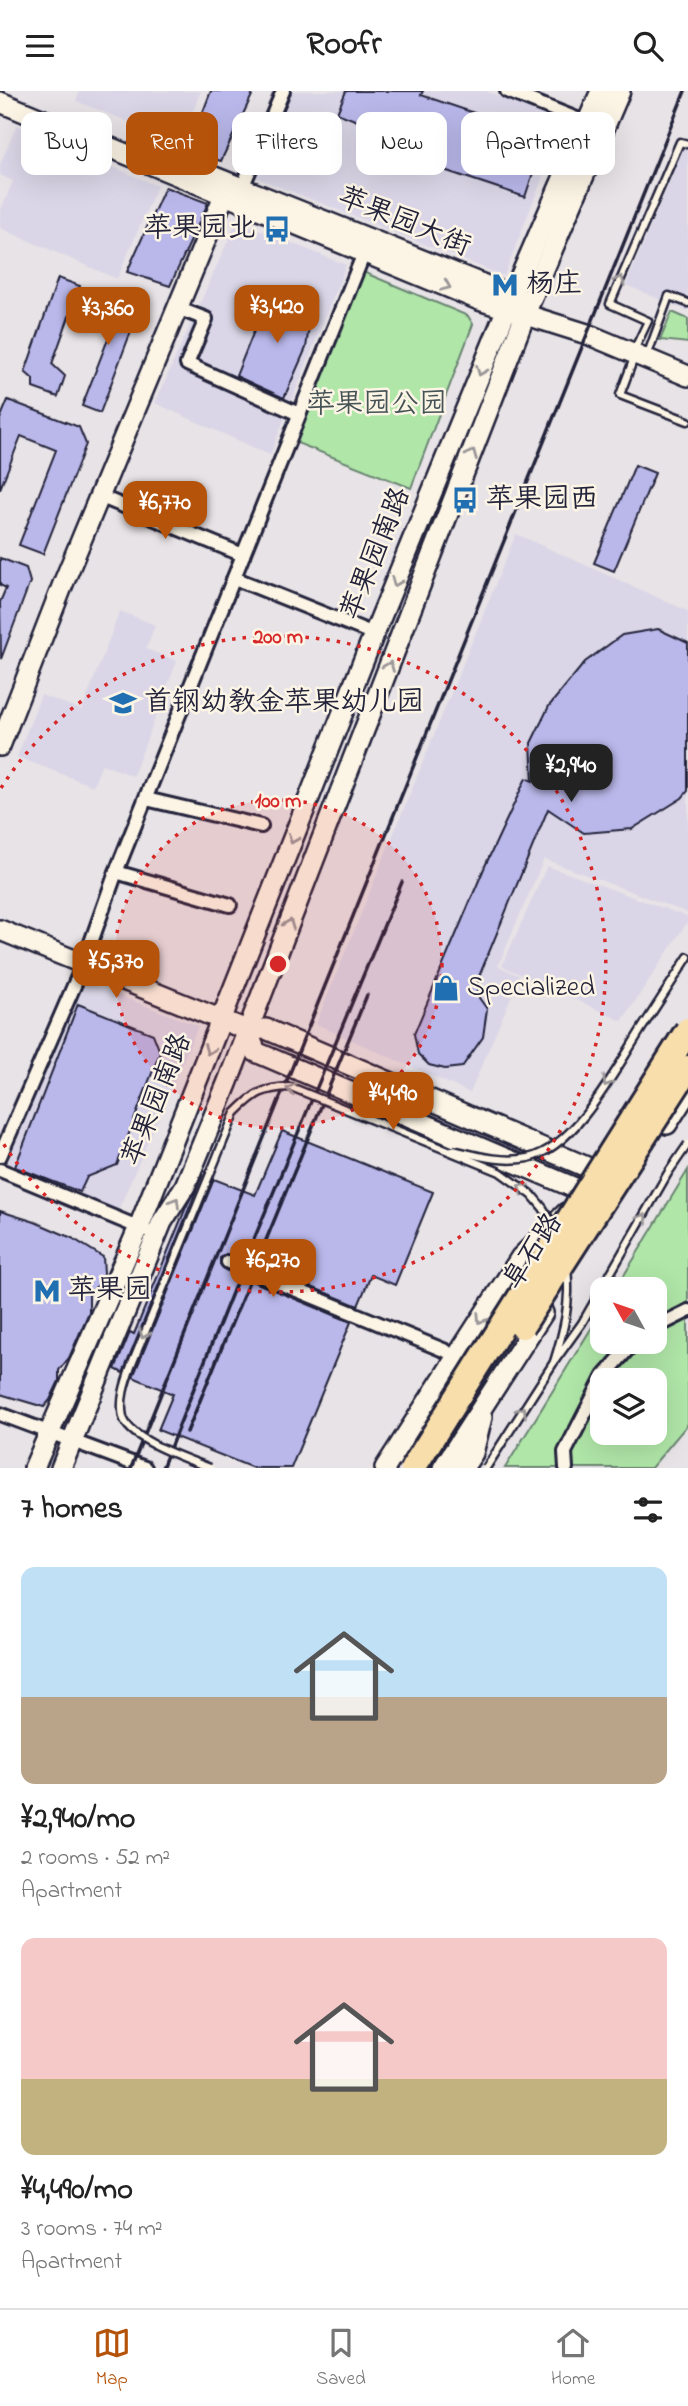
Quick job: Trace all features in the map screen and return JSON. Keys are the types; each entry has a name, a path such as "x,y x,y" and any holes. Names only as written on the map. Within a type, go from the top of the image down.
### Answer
{"highway":[{"name":"阜石路","path":"413,1468 688,1032"},
{"name":"阜石路","path":"430,1468 688,1067"}],"main road":[{"name":"苹果园大街","path":"3,91 232,189 519,305"},
{"name":"苹果园南路","path":"592,112 601,91"},
{"name":"苹果园南路","path":"34,1468 139,1227 374,634 519,305 621,91"},
{"name":"苹果园大街","path":"0,102 232,189 364,253 479,300 519,305"},
{"name":"苹果园南路","path":"61,1468 158,1234 185,1186 247,1030 568,175"},
{"path":"0,745 177,308 232,189"},
{"path":"519,305 688,364"},
{"path":"641,348 688,376"},
{"path":"0,930 247,1030 266,1029 596,1171"},
{"path":"247,1030 256,1052 582,1191"},
{"name":"阜石路","path":"404,1468 688,1032"},
{"name":"阜石路","path":"443,1468 688,1091"},
{"name":"阜石路","path":"385,1468 521,1257 570,1210"},
{"path":"464,1468 473,1453 487,1401"}],"street":[{"path":"232,189 283,91"},
{"path":"507,91 558,112"},
{"path":"0,1156 83,965 116,872 364,253"},
{"path":"177,308 206,319 187,364 299,414"},
{"path":"99,496 243,555"},
{"path":"234,577 374,634"},
{"path":"146,799 261,827"},
{"path":"116,872 230,905"},
{"path":"0,1170 158,1234"},
{"path":"228,1262 446,1351"},
{"path":"667,1322 688,1311"},
{"path":"566,1468 565,1452 604,1375 622,1355"},
{"path":"0,1414 145,1468"}],"lane":[{"path":"658,326 610,304 680,142 688,144"},
{"path":"641,348 658,326 669,296 688,303"},
{"path":"648,321 641,348 620,395 688,421"},
{"path":"429,1145 498,1160 530,1157 561,1141 584,1117 688,957"},
{"path":"210,1468 140,1437 128,1428 123,1416 122,1393 235,1113 255,1094 271,1087 291,1087 500,1172 532,1195 553,1224 565,1253 570,1292 565,1327 554,1362"},
{"path":"486,1468 582,1323 688,1144"}],"shaded area":[{"path":"80,91 201,91 192,112 126,112 126,121 112,115 112,112 104,112 76,101"},
{"path":"291,91 486,91 537,112 461,112 461,175 544,175 504,276 255,177 342,175 342,112 282,112"},
{"path":"17,125 21,127 21,175 112,175 112,166 126,172 126,175 157,186 117,279 0,228 0,212 13,181 0,175 0,164"},
{"path":"688,137 688,311 626,285"},
{"path":"237,221 346,265 270,455 155,403"},
{"path":"516,534 688,611 688,913 544,859 498,966 520,976 470,1093 316,1024"},
{"name":"首钢幼教金苹果幼儿园","path":"120,611 155,625 146,649 177,661 133,776 102,764 93,786 17,757 41,695 82,710"},
{"path":"547,866 688,917 688,921 622,1021 502,966"},
{"path":"84,982 198,1026 117,1213 5,1168"}],"green space":[{"name":"苹果园公园","path":"363,272 468,316 473,324 411,488 297,443"},
{"path":"672,312 688,319 688,343 660,340"},
{"path":"688,1170 688,1424 651,1468 505,1468 590,1330 590,1355 667,1355 667,1277 623,1277"}],"building":[{"path":"211,91 254,91 244,112 232,112 232,138 221,161 218,160 218,112 203,112"},
{"path":"346,91 423,91 421,95 471,112 461,112 461,175 532,175 525,197 447,171 447,112 356,112 356,120 337,112"},
{"path":"165,187 208,203 170,286 127,272"},
{"path":"58,278 80,286 52,364 65,376 58,397 33,388 33,379 25,372"},
{"path":"280,291 312,304 306,348 284,398 236,376 260,316"},
{"path":"97,292 128,304 133,326 100,413 82,406 113,326 87,316"},
{"path":"8,400 79,427 86,444 43,554 19,545 56,450 21,436 0,489 0,419"},
{"path":"635,465 655,473 614,571 594,563"},
{"path":"0,558 26,568 30,582 1,659 0,602 6,588 0,585"},
{"path":"658,629 688,643 688,791 682,798 632,829 584,833 548,809 478,979 477,995 487,1009 483,1037 462,1067 445,1069 429,1065 418,1054 414,1034 485,866 526,778 533,781 531,743 549,706 585,662 622,635"},
{"path":"78,1004 153,1034 160,1052 117,1165 87,1177 80,1192 15,1167"},
{"path":"282,1131 433,1192 395,1285 371,1275 358,1306 231,1254 220,1258 220,1264 225,1270 351,1322 291,1468 253,1468 158,1430 173,1394 133,1377 214,1179 255,1195"},
{"path":"203,1174 123,1373 115,1369 130,1332 134,1334 186,1207"},
{"path":"0,1211 72,1238 103,1257 104,1273 100,1283 89,1294 89,1312 69,1358 59,1370 59,1381 50,1400 44,1407 0,1394"}],"railway":[{"path":"131,1468 685,91"},
{"path":"162,1468 402,882"},
{"path":"187,1432 367,995"}],"place":[{"name":"苹果园北","path":"277,229"},
{"name":"杨庄","path":"505,285"},
{"name":"苹果园西","path":"465,500"},
{"name":"首钢幼教金苹果幼儿园","path":"123,703"},
{"name":"Specialized","path":"446,988"},
{"name":"苹果园","path":"47,1291"}]}
